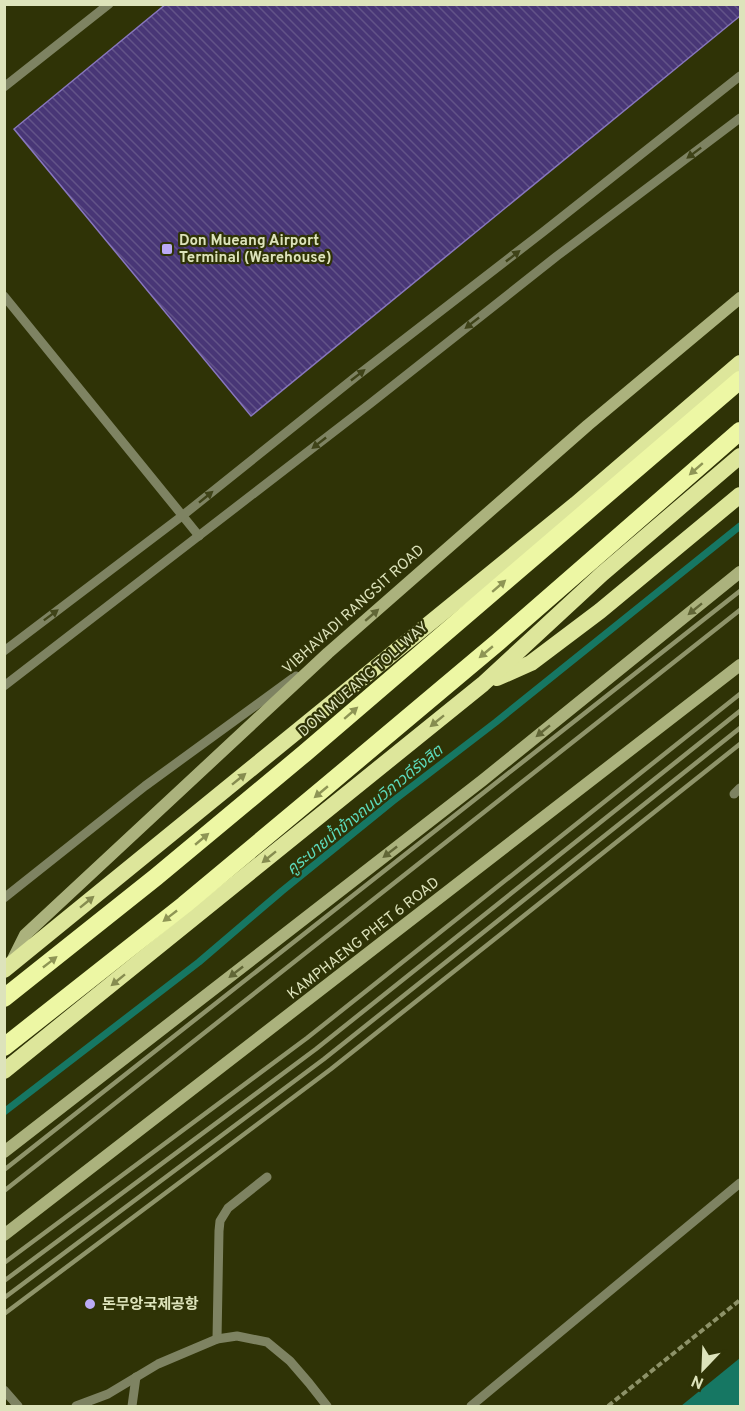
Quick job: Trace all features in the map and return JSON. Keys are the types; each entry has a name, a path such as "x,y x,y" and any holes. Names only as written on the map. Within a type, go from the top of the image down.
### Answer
{"highway":[{"name":"VIBHAVADI RANGSIT ROAD","path":"7,968 576,504 741,363"},
{"name":"DON MUEANG TOLLWAY","path":"4,998 165,870 305,753 741,380"},
{"path":"4,1047 184,904 332,782 498,642 741,431"},
{"path":"4,1071 483,684 602,574 741,456"},
{"path":"483,684 531,663 600,611 741,495"}],"main road":[{"name":"VIBHAVADI RANGSIT ROAD","path":"7,968 26,935 328,653 588,425 741,298"},
{"path":"4,1152 483,780 741,572"},
{"name":"KAMPHAENG PHET 6 ROAD","path":"4,1235 741,665"}],"lane":[{"path":"4,87 109,4"},
{"path":"4,651 183,516 358,375 741,76"},
{"path":"4,686 557,256 741,118"},
{"path":"4,296 199,536"},
{"path":"4,898 145,786 328,653"},
{"path":"217,1339 220,1221 228,1208 267,1177"},
{"path":"471,1407 741,1183"},
{"path":"76,1407 108,1394 158,1364 217,1339 237,1336 267,1342 290,1361 327,1407"},
{"path":"132,1407 136,1377"},
{"path":"4,1390 18,1407"}],"path":[{"path":"608,1407 741,1300"}],"water":[{"path":"740,1358 740,1406 681,1406"}],"building":[{"path":"166,4 740,4 740,16 251,416 14,129"}],"waterway":[{"name":"คูระบายน้ำข้างถนนวิภาวดีรังสิต","path":"4,1112 199,962 393,801 496,722 740,526"}],"railway":[{"path":"4,1170 740,591"},
{"path":"4,1191 740,610"},
{"path":"4,1263 307,1038 740,694"},
{"path":"4,1281 316,1049 740,711"},
{"path":"4,1298 324,1059 740,728"},
{"path":"4,1314 331,1069 740,744"}],"place":[{"name":"Don Mueang Airport Terminal (Warehouse)","path":"167,249"},
{"name":"돈무앙국제공항","path":"90,1304"}]}
